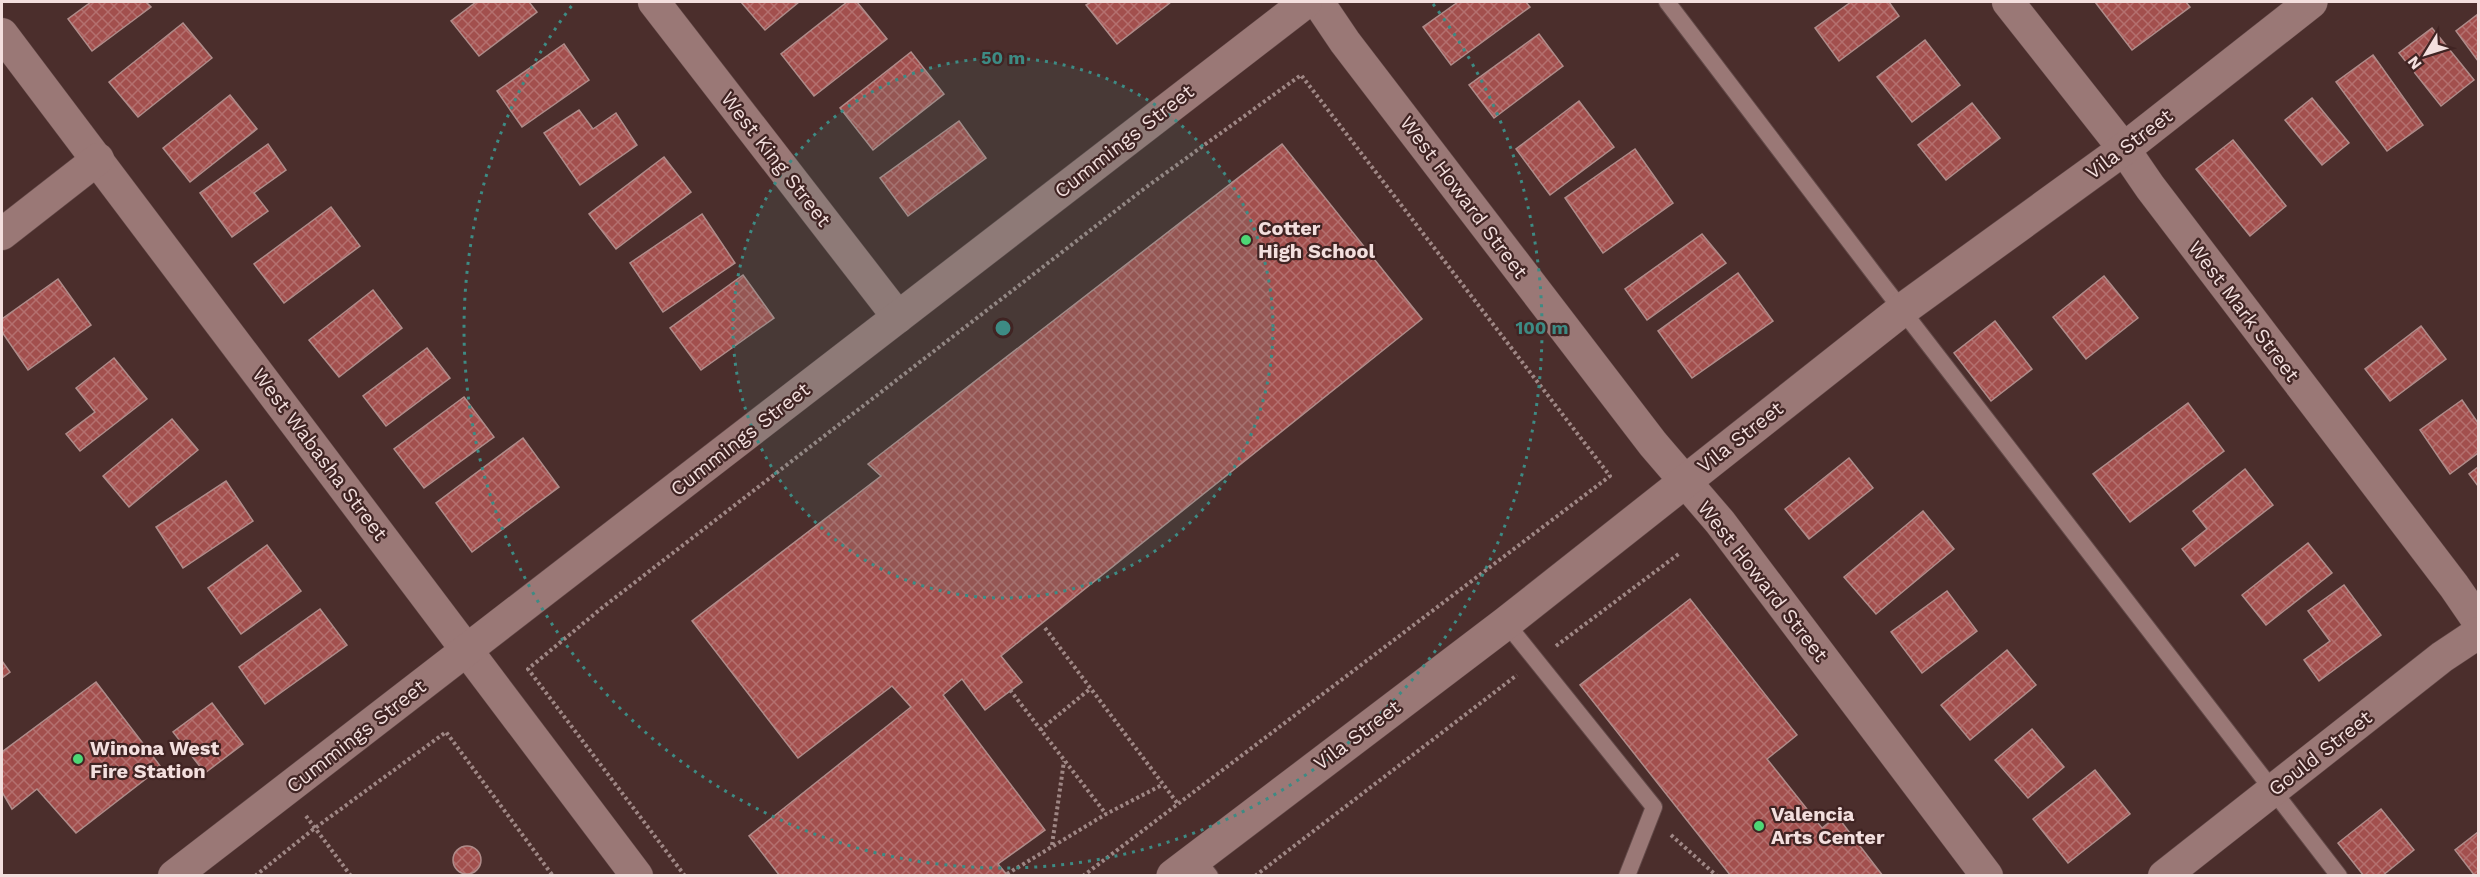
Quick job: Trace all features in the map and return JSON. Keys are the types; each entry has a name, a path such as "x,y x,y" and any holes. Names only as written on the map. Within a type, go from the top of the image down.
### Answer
{"street":[{"name":"West King Street","path":"654,2 898,317"},
{"name":"Cummings Street","path":"174,876 1306,2"},
{"name":"West Howard Street","path":"1318,2 1345,42 1684,482 1720,522 1987,876"},
{"name":"West Mark Street","path":"2008,2 2124,149 2150,187 2454,585 2478,621"},
{"name":"Vila Street","path":"1193,870 1902,310 2124,149 2311,2"},
{"name":"West Wabasha Street","path":"2,34 637,876"},
{"path":"2,234 98,159"},
{"name":"Gould Street","path":"2164,876 2442,657 2478,633"}],"lane":[{"path":"1667,2 2339,876"},
{"path":"1506,623 1654,807 1627,876"}],"path":[{"path":"685,876 528,669 603,607 1145,188 1301,75 1611,476 1083,876"},
{"path":"1255,876 1536,660 1680,553"},
{"path":"1045,628 1178,804"},
{"path":"1040,730 1091,688"},
{"path":"1010,690 1106,814"},
{"path":"255,876 315,828 446,732 553,876"},
{"path":"1052,846 1064,761"},
{"path":"1007,874 1106,814 1162,785"},
{"path":"285,790 351,876"},
{"path":"1651,816 1717,876"}],"building":[{"path":"91,2 146,2 151,7 92,51 68,19"},
{"path":"476,2 529,2 537,12 479,56 451,21"},
{"path":"741,2 799,2 765,30"},
{"path":"847,2 857,2 887,39 814,96 781,54"},
{"path":"1091,2 1171,2 1117,44 1086,5"},
{"path":"1458,2 1526,2 1530,7 1451,65 1423,27"},
{"path":"1851,2 1889,2 1899,16 1839,61 1815,28"},
{"path":"2095,2 2186,2 2190,7 2132,50"},
{"path":"2478,14 2478,61 2456,31"},
{"path":"183,23 212,58 138,117 109,82"},
{"path":"2432,28 2474,80 2441,106 2399,53"},
{"path":"1539,34 1563,66 1494,118 1469,85"},
{"path":"1925,40 1960,85 1912,122 1877,77"},
{"path":"564,44 589,80 522,127 497,91"},
{"path":"911,52 944,94 873,150 840,108"},
{"path":"2373,55 2423,125 2387,151 2336,82"},
{"path":"230,95 257,129 190,182 163,148"},
{"path":"2312,98 2349,143 2322,165 2285,120"},
{"path":"1579,101 1614,147 1550,195 1516,149"},
{"path":"1972,103 2000,138 1946,180 1918,145"},
{"path":"579,110 593,129 616,113 637,145 580,185 544,133"},
{"path":"959,121 986,158 908,216 880,178"},
{"path":"2233,140 2286,206 2250,236 2196,169"},
{"path":"268,144 286,170 254,193 268,211 232,237 200,193"},
{"path":"1282,144 1422,319 1001,656 1022,682 985,710 962,679 943,695 1045,830 998,864 1008,876 780,876 749,836 911,707 892,686 798,758 692,621 881,476 868,464"},
{"path":"1635,149 1673,203 1603,253 1565,198"},
{"path":"664,157 691,192 616,249 589,214"},
{"path":"331,207 360,246 284,303 254,264"},
{"path":"702,214 735,263 663,312 630,263"},
{"path":"1702,234 1726,263 1647,320 1625,289"},
{"path":"1738,273 1773,321 1692,378 1658,331"},
{"path":"743,275 774,318 701,370 670,328"},
{"path":"2104,276 2138,318 2086,359 2053,317"},
{"path":"58,279 91,325 28,370 2,332 2,319"},
{"path":"373,290 402,328 339,377 309,340"},
{"path":"1995,321 2032,369 1991,401 1954,353"},
{"path":"2421,326 2446,359 2390,401 2365,369"},
{"path":"427,348 450,378 386,426 363,396"},
{"path":"114,358 147,399 80,451 66,434 95,412 76,388"},
{"path":"464,397 494,437 424,488 394,449"},
{"path":"2462,400 2478,423 2478,453 2450,474 2420,430"},
{"path":"2188,403 2224,451 2130,522 2093,474"},
{"path":"172,419 198,450 129,507 103,476"},
{"path":"523,438 559,487 472,552 436,503"},
{"path":"1849,458 1873,488 1809,539 1785,509"},
{"path":"2478,467 2478,486 2469,474"},
{"path":"2245,469 2273,505 2195,566 2182,549 2207,529 2193,511"},
{"path":"226,481 253,521 183,568 156,527"},
{"path":"1923,511 1954,549 1876,614 1844,577"},
{"path":"2308,543 2332,573 2266,625 2242,595"},
{"path":"267,545 301,591 241,634 208,588"},
{"path":"2344,585 2381,635 2319,681 2304,660 2330,641 2308,611"},
{"path":"1947,591 1977,631 1922,673 1891,632"},
{"path":"1690,599 1797,735 1767,759 1822,828 1837,816 1883,876 1731,876 1580,685"},
{"path":"320,609 347,645 265,704 239,667"},
{"path":"2007,650 2036,685 1970,740 1941,705"},
{"path":"2,661 10,672 2,678"},
{"name":"Winona West Fire Station","path":"96,682 161,767 76,833 37,789 12,809 2,792 2,752"},
{"path":"212,703 243,744 205,773 173,732"},
{"path":"2032,729 2064,767 2028,798 1995,760"},
{"path":"2095,770 2130,814 2068,863 2033,819"},
{"path":"2381,809 2414,850 2382,876 2364,876 2338,843"},
{"path":"2478,832 2478,876 2475,876 2455,850"},
{"path":"467,846 477,850 481,860 477,870 467,874 457,870 453,860 457,850"}],"place":[{"name":"Cotter High School","path":"1246,240"},
{"name":"Winona West Fire Station","path":"78,759"},
{"name":"Valencia Arts Center","path":"1759,826"}]}
